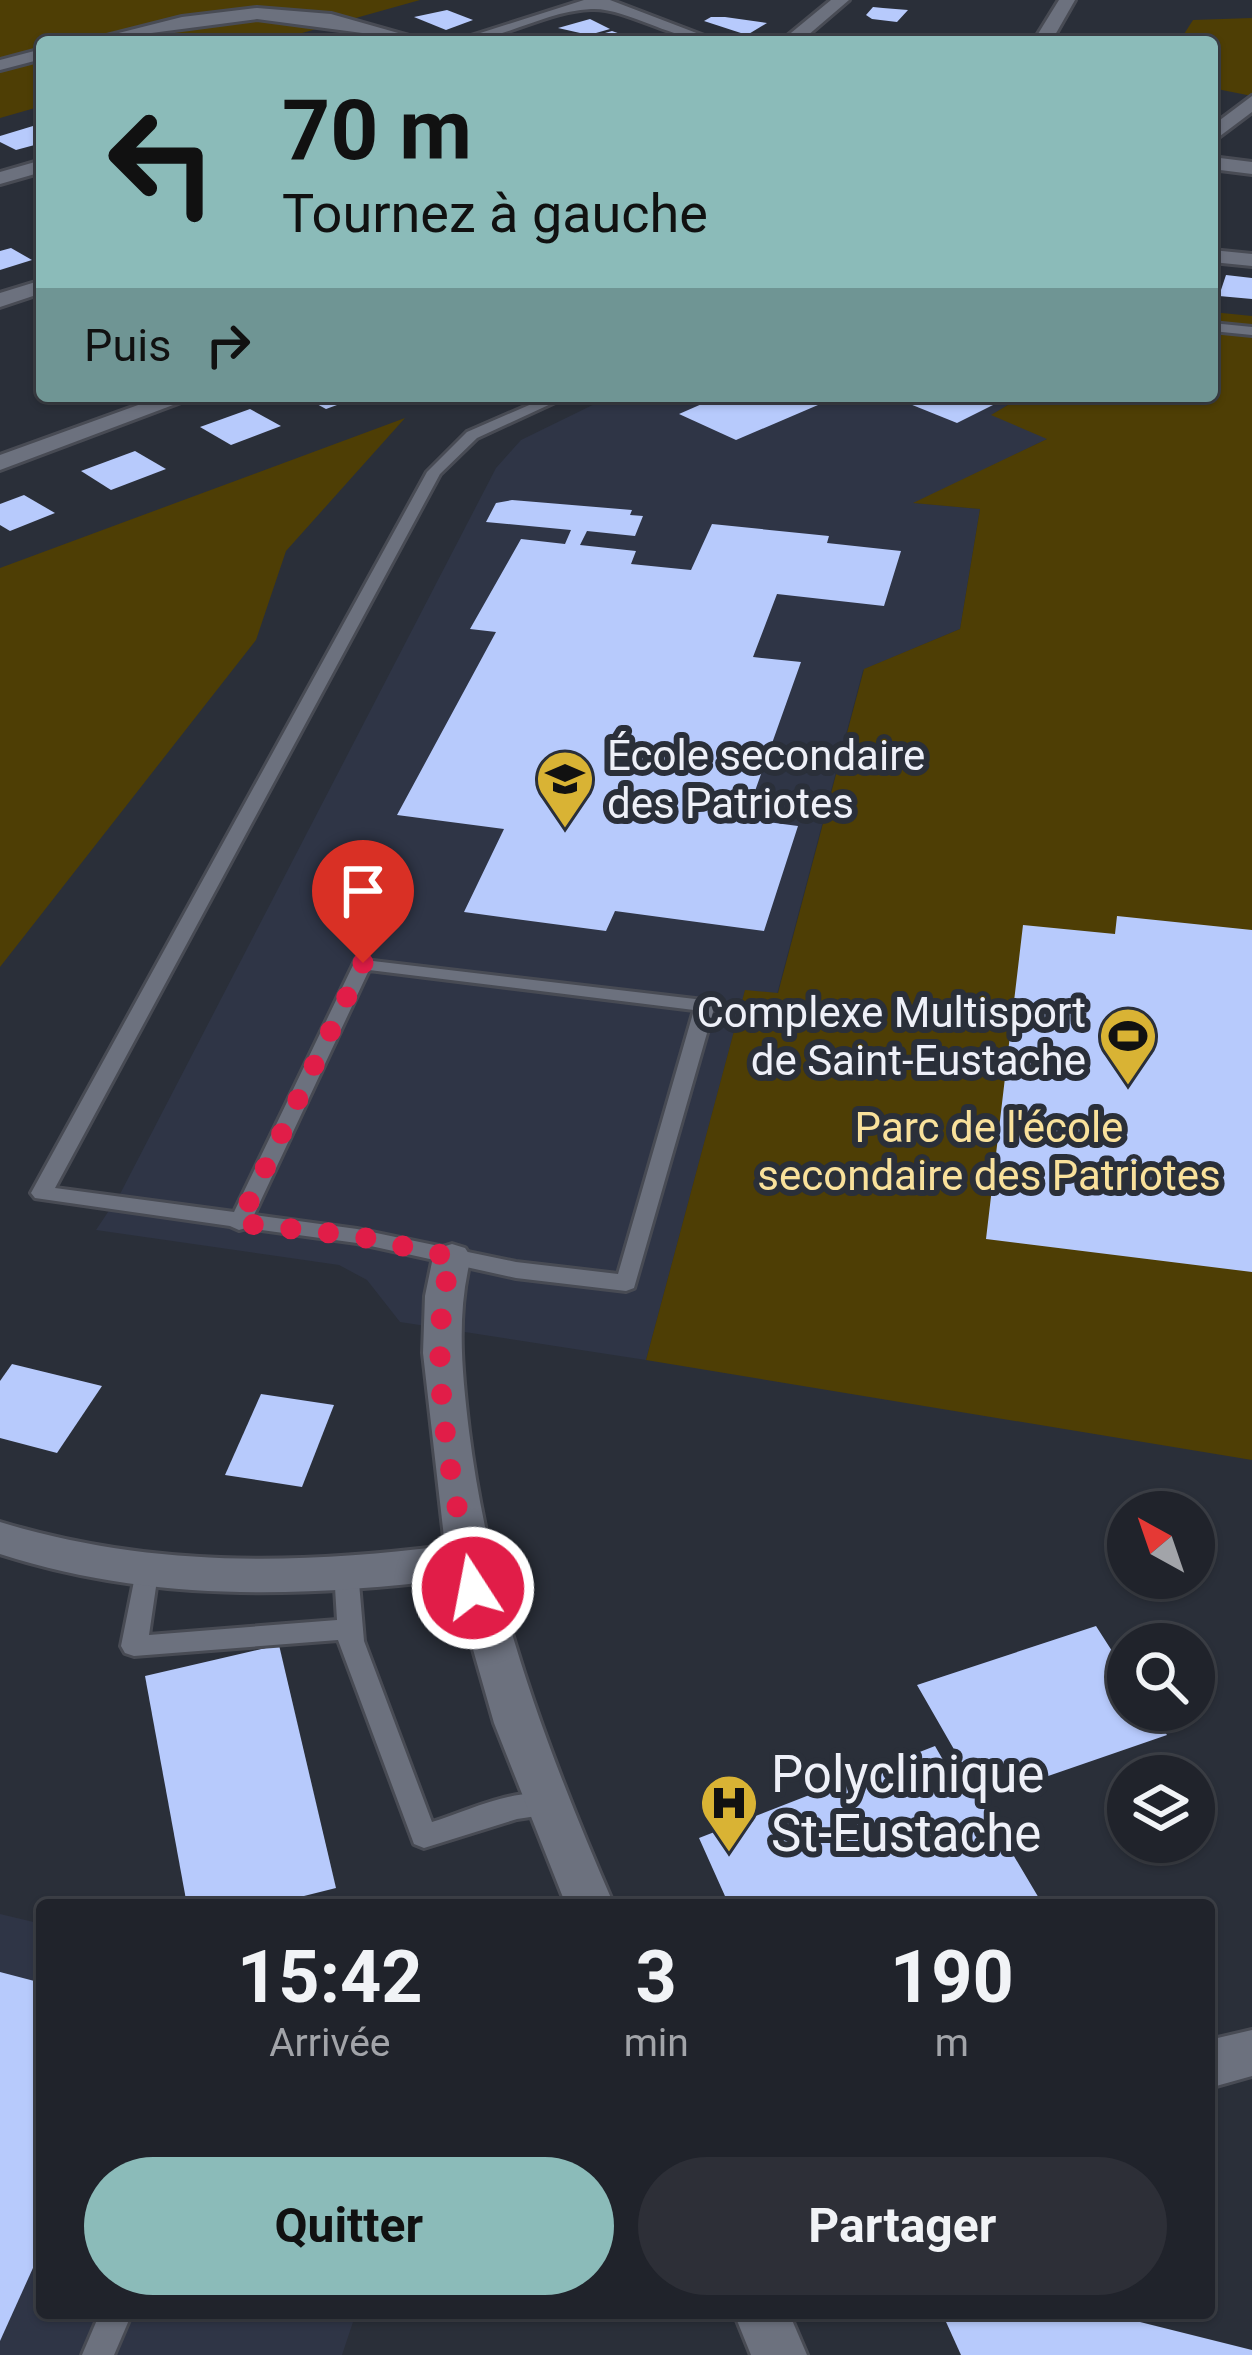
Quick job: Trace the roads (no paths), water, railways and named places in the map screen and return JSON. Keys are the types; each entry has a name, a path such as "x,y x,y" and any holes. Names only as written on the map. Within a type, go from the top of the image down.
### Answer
{"street":[{"path":"796,36 841,0"},
{"path":"1046,36 1067,0"},
{"path":"1058,36 1079,0"},
{"path":"481,36 598,1 694,36"},
{"path":"119,36 241,9 319,10 405,36"},
{"path":"0,65 36,56"},
{"path":"1218,131 1252,102"},
{"path":"1218,164 1252,168"},
{"path":"0,178 36,168"},
{"path":"1218,257 1252,260"},
{"path":"0,300 36,288"},
{"path":"0,454 144,402"},
{"path":"0,463 168,402"},
{"path":"452,1257 441,1301 440,1342 455,1497 467,1560 496,1675 587,1899"},
{"path":"0,1538 82,1564 146,1574 346,1571 467,1560"},
{"path":"1215,2062 1252,2053"},
{"path":"764,2319 779,2355"}],"lane":[{"path":"1218,328 1252,332"},
{"path":"239,1223 363,963 705,1005 626,1283 452,1257 357,1236 239,1223 42,1193 434,472 472,435 547,402"},
{"path":"346,1571 349,1629 424,1836 517,1807 547,1804"},
{"path":"146,1574 134,1646 349,1629"},
{"path":"98,2355 113,2319"}],"place":[{"name":"École secondaire des Patriotes","path":"565,830"},
{"name":"Complexe Multisport de Saint-Eustache","path":"1128,1087"},
{"name":"Polyclinique St-Eustache","path":"729,1854"}],"park label":[{"name":"Parc de l'école secondaire des Patriotes","path":"989,1151"}]}
